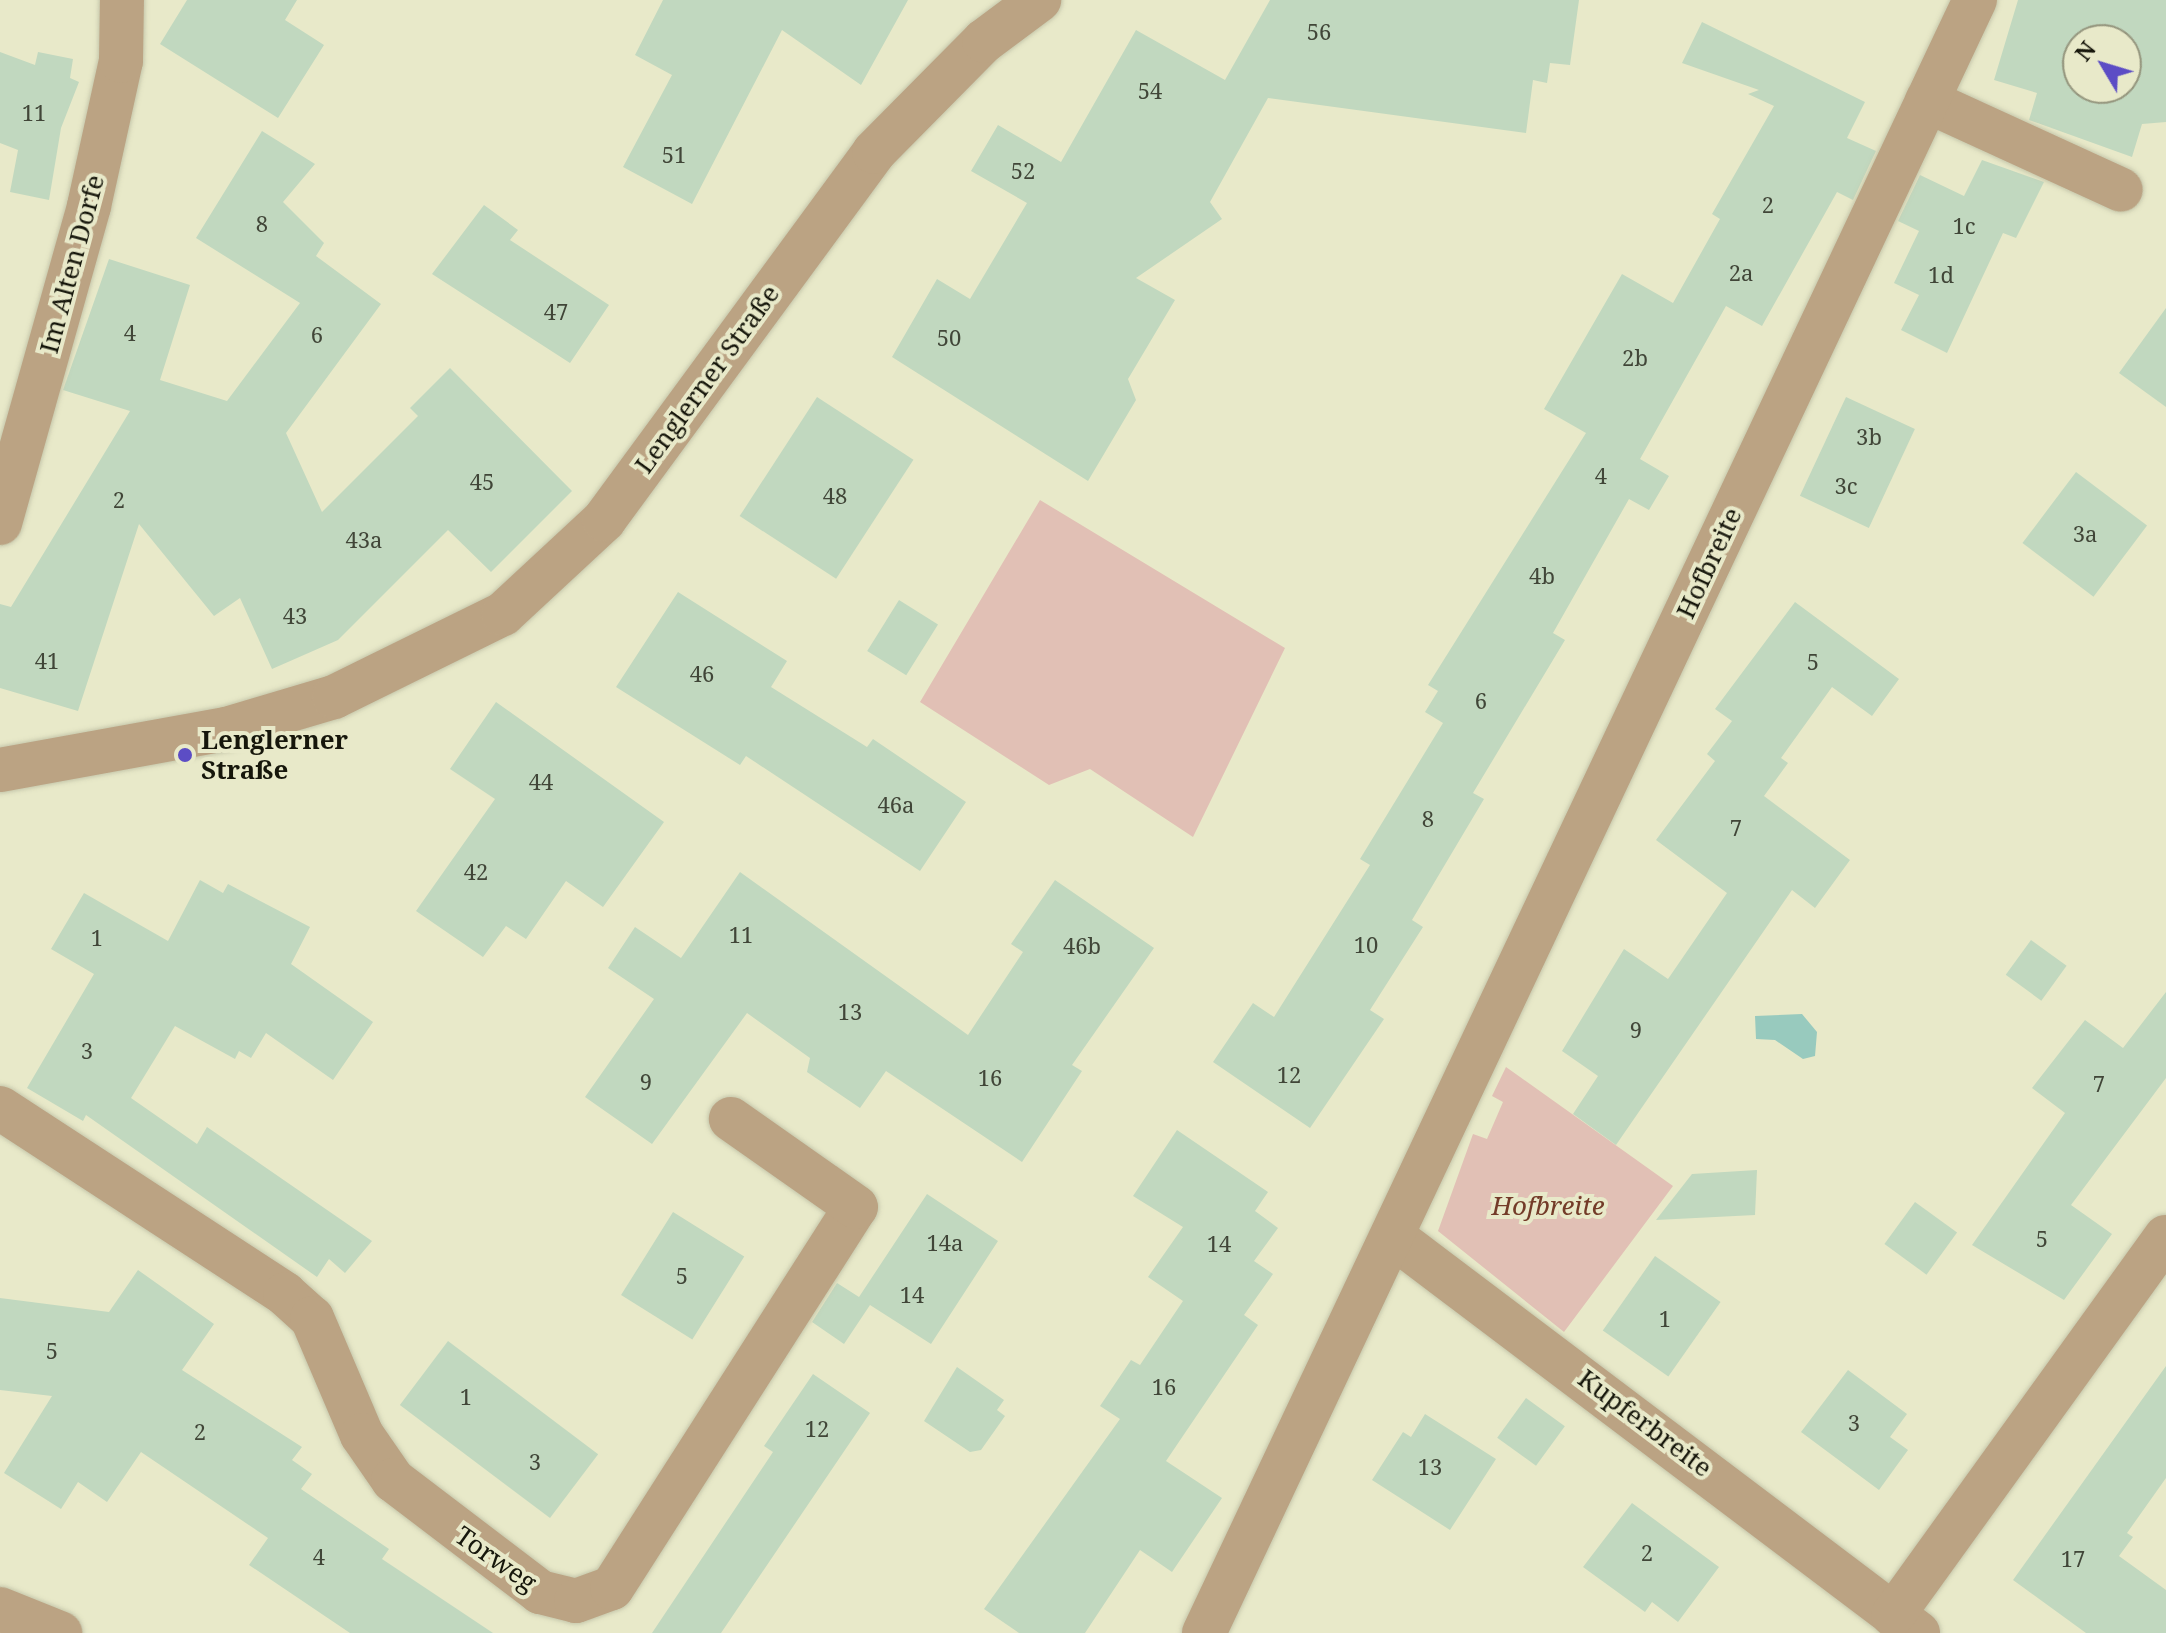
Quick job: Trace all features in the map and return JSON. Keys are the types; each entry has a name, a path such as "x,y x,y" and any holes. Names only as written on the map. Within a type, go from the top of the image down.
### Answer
{"street":[{"name":"Im Alten Dorfe","path":"0,523 89,206 121,61 122,0"},
{"name":"Lenglerner Straße","path":"0,770 226,729 334,697 503,614 604,520 874,152 984,41 1039,0"},
{"name":"Hofbreite","path":"1204,1633 1975,0"},
{"path":"1927,101 2121,190"},
{"name":"Torweg","path":"0,1108 285,1294 312,1318 362,1435 393,1480 540,1592 576,1601 612,1588 856,1207 731,1119"},
{"name":"Kupferbreite","path":"1392,1236 1905,1624 2166,1237"},
{"path":"0,1609 60,1633"}],"green space":[{"path":"1040,500 1285,648 1193,837 1090,769 1049,785 920,702"},
{"name":"Hofbreite","path":"1506,1067 1673,1186 1564,1332 1438,1231 1473,1134 1487,1139 1503,1102 1492,1096"}],"water":[{"path":"1802,1014 1817,1032 1815,1056 1803,1059 1775,1040 1756,1039 1755,1016"}],"building":[{"path":"187,0 297,0 285,20 324,45 278,118 160,44"},
{"path":"663,0 908,0 861,85 782,30 692,204 623,167 672,75 635,55"},
{"path":"1270,0 1579,0 1570,65 1550,63 1547,83 1533,80 1526,133 1268,98 1210,202 1222,219 1136,278 1175,300 1128,379 1136,400 1088,481 892,357 937,279 970,299 1027,203 971,171 998,125 1061,162 1136,30 1225,80"},
{"path":"2018,0 2166,0 2166,122 2142,124 2132,157 2029,120 2037,93 1994,80"},
{"path":"1702,22 1865,102 1847,138 1876,151 1853,200 1837,192 1762,326 1726,306 1640,459 1669,476 1649,510 1629,499 1553,633 1565,640 1473,793 1484,799 1412,920 1423,927 1370,1010 1384,1019 1310,1128 1213,1062 1253,1003 1274,1017 1370,865 1360,859 1443,723 1425,712 1438,691 1428,685 1586,433 1544,409 1622,274 1673,303 1720,219 1712,214 1774,106 1748,94 1759,90 1682,63"},
{"path":"0,52 35,65 38,52 73,59 70,78 79,82 61,128 49,200 10,192 18,150 0,143"},
{"path":"262,131 315,164 283,202 324,243 316,256 381,304 286,433 322,512 418,416 410,408 450,368 572,491 491,572 448,530 338,640 272,669 240,598 214,616 139,524 78,711 0,688 0,604 11,607 130,411 63,390 109,259 190,285 160,380 227,401 300,303 196,238"},
{"path":"1982,160 2044,182 2016,238 2003,233 1947,353 1901,330 1919,295 1894,283 1919,231 1898,221 1920,175 1964,196"},
{"path":"484,205 518,230 510,240 609,305 570,363 432,274"},
{"path":"2166,308 2166,407 2119,373"},
{"path":"817,397 913,460 836,579 740,516"},
{"path":"1846,397 1915,429 1869,528 1800,496"},
{"path":"2076,472 2147,526 2094,597 2022,543"},
{"path":"678,592 787,661 771,687 867,747 873,739 966,802 920,871 746,756 740,765 616,687"},
{"path":"899,600 938,624 906,675 867,651"},
{"path":"1795,602 1899,679 1872,716 1832,687 1781,758 1788,763 1764,796 1850,860 1815,908 1792,890 1616,1145 1573,1114 1598,1076 1562,1051 1624,949 1668,979 1727,893 1656,840 1715,761 1707,754 1732,721 1715,709"},
{"path":"496,702 664,822 603,907 566,881 526,939 506,926 483,957 416,911 495,799 450,769"},
{"path":"740,872 968,1035 1023,952 1011,944 1055,880 1154,948 1072,1065 1082,1071 1022,1162 886,1071 860,1108 807,1072 810,1058 747,1013 652,1144 585,1097 654,999 608,968 635,927 681,958"},
{"path":"200,880 223,893 228,884 310,927 291,964 373,1022 333,1080 266,1033 251,1058 239,1051 235,1059 175,1026 131,1098 197,1144 207,1127 372,1241 345,1273 329,1259 317,1277 86,1115 83,1121 27,1088 94,974 51,949 84,893 168,941"},
{"path":"2031,940 2067,966 2041,1001 2006,975"},
{"path":"2166,992 2166,1078 2071,1205 2112,1234 2064,1300 1972,1245 2065,1113 2032,1088 2085,1020 2123,1048"},
{"path":"1177,1130 1268,1192 1255,1211 1278,1228 1254,1261 1273,1274 1244,1315 1258,1325 1166,1461 1222,1498 1172,1572 1140,1550 1085,1633 1019,1633 984,1609 1120,1419 1100,1406 1131,1360 1140,1365 1183,1301 1148,1277 1183,1227 1133,1196"},
{"path":"1757,1170 1755,1215 1656,1220 1692,1174"},
{"path":"927,1194 998,1241 931,1344 870,1305 844,1344 812,1322 837,1283 859,1297"},
{"path":"1915,1202 1957,1233 1927,1275 1884,1244"},
{"path":"673,1212 744,1257 692,1340 621,1295"},
{"path":"1655,1256 1721,1302 1668,1376 1603,1331"},
{"path":"138,1270 214,1324 182,1370 302,1447 292,1460 312,1474 301,1489 389,1549 382,1559 493,1633 350,1633 249,1565 268,1538 141,1452 107,1502 78,1482 61,1509 4,1473 52,1396 0,1390 0,1298 109,1312"},
{"path":"448,1341 598,1454 550,1518 400,1405"},
{"path":"2166,1366 2166,1478 2127,1533 2133,1537 2119,1556 2166,1590 2166,1633 2086,1633 2013,1580"},
{"path":"957,1367 1004,1400 997,1410 1005,1416 981,1450 970,1452 924,1421"},
{"path":"1848,1370 1907,1414 1890,1437 1908,1450 1879,1490 1801,1432"},
{"path":"813,1374 870,1413 721,1633 652,1633 773,1452 764,1446"},
{"path":"1526,1398 1565,1426 1536,1466 1497,1438"},
{"path":"1425,1414 1496,1459 1450,1530 1372,1480 1403,1432 1411,1437"},
{"path":"1632,1503 1719,1567 1678,1622 1652,1602 1645,1612 1583,1567"}],"place":[{"name":"Lenglerner Straße","path":"185,755"}]}
